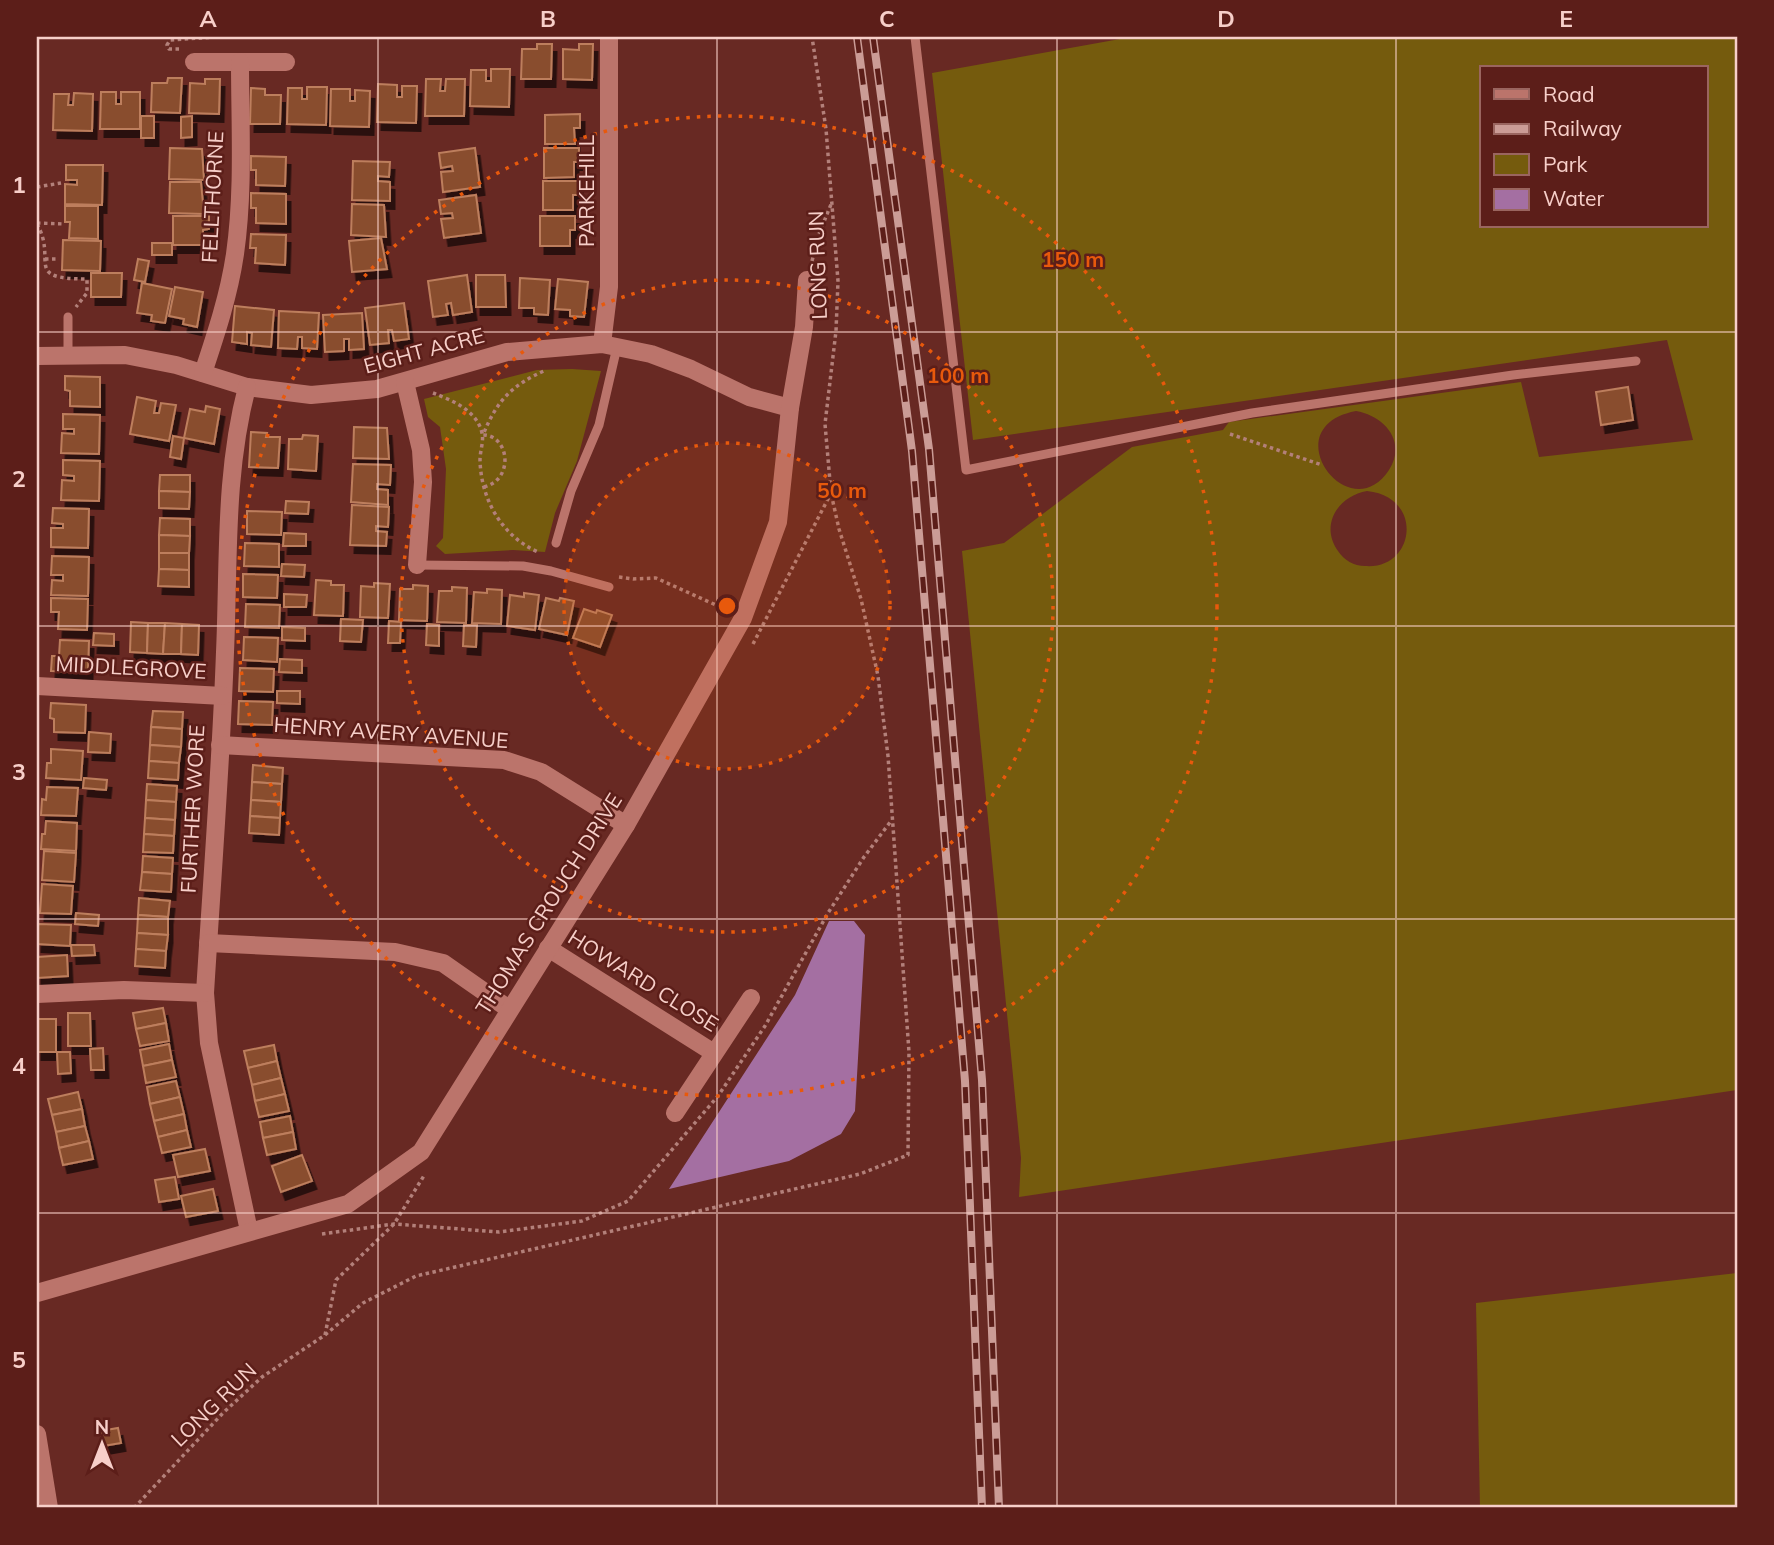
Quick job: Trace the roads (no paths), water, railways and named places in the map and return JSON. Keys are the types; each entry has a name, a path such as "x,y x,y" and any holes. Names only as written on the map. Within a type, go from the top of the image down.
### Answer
{"street":[{"name":"PARKEHILL","path":"610,37 610,346"},
{"path":"194,62 286,62"},
{"name":"FELLTHORNE","path":"203,373 223,310 235,253 240,191 240,62"},
{"name":"THOMAS CROUCH DRIVE","path":"37,1293 348,1204 421,1152 626,825 743,618 778,522 790,408 804,327 807,280"},
{"name":"EIGHT ACRE","path":"37,356 125,355 203,373 247,387 311,395 377,389 507,352 610,346 651,354 691,369 749,397 790,408"},
{"path":"404,382 421,450 423,482 417,565"},
{"name":"FURTHER WORE","path":"247,387 234,440 230,481 223,696 205,993 209,1043 249,1231"},
{"name":"MIDDLEGROVE","path":"37,686 223,696"},
{"name":"HENRY AVERY AVENUE","path":"220,745 504,760 541,772 626,825"},
{"path":"208,943 395,952 443,963 509,1009"},
{"name":"HOWARD CLOSE","path":"548,948 714,1053"},
{"path":"37,994 124,990 205,993"},
{"name":"HOWARD CLOSE","path":"675,1113 751,998"},
{"path":"37,1434 49,1508"}],"lane":[{"path":"915,37 966,470 1252,413 1500,377 1636,361"},
{"path":"68,317 68,355"},
{"path":"556,543 571,491 599,425 610,346"},
{"path":"417,565 523,566 609,587"}],"water":[{"path":"829,921 854,921 865,935 855,1111 841,1134 789,1161 669,1189 795,995"}],"railway":[{"path":"857,37 912,451 965,1081 982,1508"},
{"path":"873,37 929,449 982,1080 999,1508"}]}
